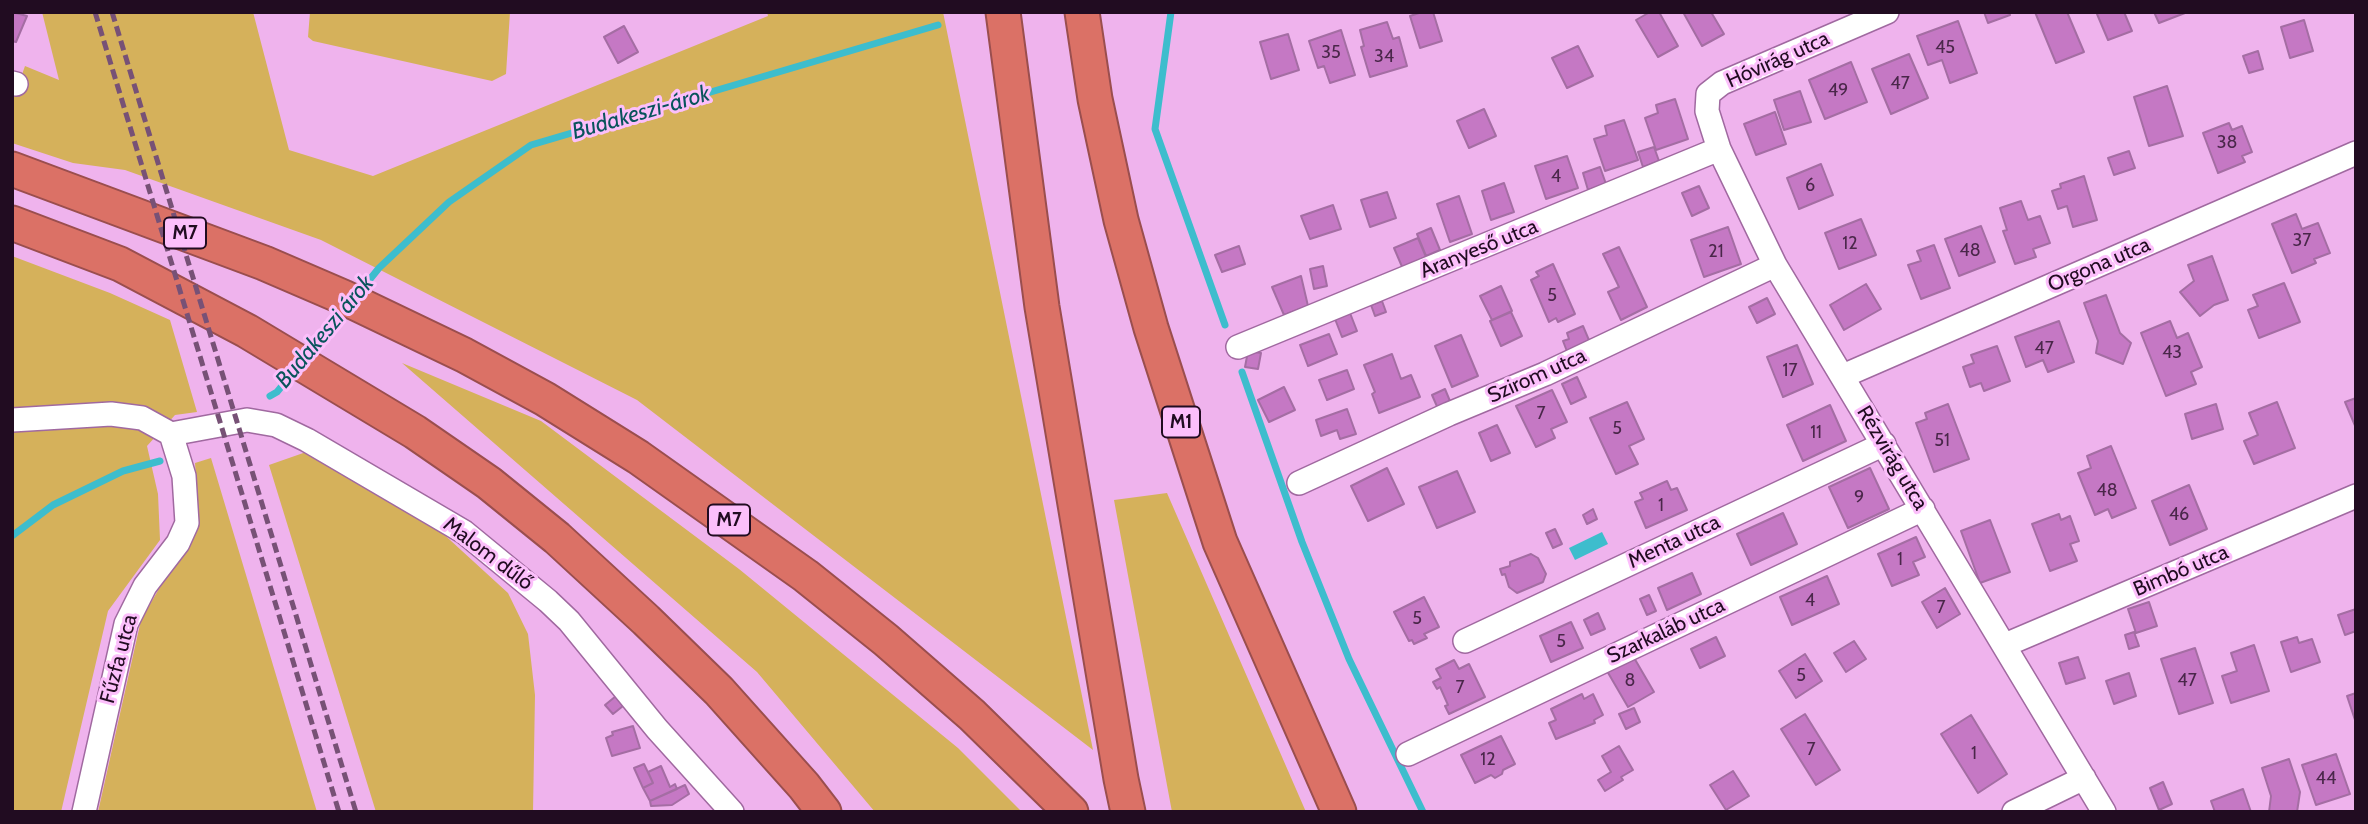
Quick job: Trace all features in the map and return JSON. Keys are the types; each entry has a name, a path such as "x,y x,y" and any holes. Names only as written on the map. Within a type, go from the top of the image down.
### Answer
{"highway":[{"path":"1003,12 1042,307 1128,812"},
{"name":"M1","path":"1082,12 1095,99 1121,220 1150,328 1220,542 1339,812"},
{"name":"M7","path":"12,169 264,263 464,355 545,399 638,457 806,576 886,640 972,715 1071,812"},
{"path":"12,223 120,264 302,363 415,432 489,483 557,538 719,691 824,812"}],"street":[{"name":"Hóvirág utca","path":"1709,94 1722,83 1887,12"},
{"name":"Rézvirág utca","path":"1709,94 1707,111 1719,149 1775,265 2105,812"},
{"name":"Aranyeső utca","path":"1238,347 1719,149"},
{"name":"Orgona utca","path":"1843,376 2356,153"},
{"name":"Szirom utca","path":"1299,483 1449,414 1545,374 1775,265"},
{"path":"12,420 124,415 142,418 171,434"},
{"name":"Malom dűlő","path":"171,434 247,420 275,425 307,439 464,532 569,621 657,729 732,812"},
{"name":"Fűzfa utca","path":"83,812 126,624 145,586 178,543 187,523 184,476 171,434"},
{"name":"Menta utca","path":"1465,641 1884,444"},
{"name":"Bimbó utca","path":"2005,645 2356,496"},
{"name":"Szarkaláb utca","path":"1408,754 1923,509"},
{"path":"2014,812 2084,778"}],"shaded area":[{"path":"42,12 253,12 289,150 373,176 768,16 767,12 943,12 1093,750 637,400 321,240 125,170 73,163 12,143 12,103 25,66 59,80"},
{"path":"310,12 510,12 506,74 492,81 313,41 308,37"},
{"path":"12,256 110,293 170,320 197,412 175,415 147,446 158,494 160,540 108,611 61,812 12,812"},
{"path":"402,363 541,421 739,569 958,748 1022,812 875,812 757,672"},
{"path":"309,451 415,508 508,593 528,634 535,695 533,812 376,812 269,465"},
{"path":"211,458 317,812 98,812 141,620 199,519 195,463"},
{"path":"1167,493 1306,812 1172,812 1114,500"},
{"path":"1602,532 1608,544 1575,560 1569,548"}],"building":[{"path":"12,12 27,16 16,42 12,41"},
{"path":"1433,12 1442,41 1420,48 1410,16"},
{"path":"1650,12 1659,12 1678,46 1658,57 1636,20"},
{"path":"1683,12 1711,12 1724,34 1702,46"},
{"path":"1984,12 2009,12 2010,15 1988,23"},
{"path":"2035,12 2067,12 2084,52 2056,63"},
{"path":"2124,12 2132,31 2108,40 2097,14"},
{"path":"2154,12 2185,12 2185,13 2159,23"},
{"path":"2304,20 2313,51 2290,58 2281,27"},
{"path":"1958,21 1977,73 1950,83 1942,60 1928,65 1917,36"},
{"path":"1387,22 1393,39 1399,37 1407,66 1370,77 1361,47 1364,46 1360,30"},
{"path":"624,26 638,52 618,63 604,37"},
{"path":"1341,30 1355,75 1330,83 1324,66 1318,68 1309,41"},
{"path":"1288,34 1299,70 1271,79 1260,42"},
{"path":"1578,46 1593,76 1567,88 1552,58"},
{"path":"2258,51 2263,69 2249,73 2243,56"},
{"path":"1909,54 1928,98 1891,114 1872,69"},
{"path":"1851,62 1867,102 1825,119 1809,80"},
{"path":"2167,86 2183,136 2149,146 2134,97"},
{"path":"1800,91 1811,122 1784,130 1774,100"},
{"path":"1675,99 1688,139 1656,150 1645,118 1658,113 1656,105"},
{"path":"1484,109 1496,136 1469,148 1457,121"},
{"path":"1775,112 1786,144 1756,155 1744,124"},
{"path":"1624,120 1638,160 1605,171 1594,139 1607,135 1605,126"},
{"path":"2229,123 2232,130 2242,126 2252,152 2242,156 2245,162 2218,173 2203,133"},
{"path":"1654,147 1659,161 1643,167 1638,152"},
{"path":"2129,151 2135,168 2114,175 2108,158"},
{"path":"1567,156 1578,188 1546,199 1535,166"},
{"path":"1821,164 1833,195 1799,209 1787,178"},
{"path":"1600,167 1606,184 1588,190 1583,173"},
{"path":"2084,176 2097,220 2073,227 2067,206 2058,209 2052,191 2061,188 2060,184"},
{"path":"1504,183 1514,212 1491,220 1482,191"},
{"path":"1699,186 1709,208 1692,216 1682,193"},
{"path":"1387,192 1396,218 1370,227 1361,200"},
{"path":"1459,196 1472,234 1450,242 1437,204"},
{"path":"2021,201 2028,220 2040,216 2050,243 2033,249 2036,257 2015,264 2003,231 2007,230 2000,208"},
{"path":"1333,205 1341,229 1310,239 1301,216"},
{"path":"2296,214 2302,229 2318,223 2330,253 2314,259 2316,263 2292,273 2272,224"},
{"path":"1861,219 1876,255 1839,269 1825,233"},
{"path":"1981,226 1995,262 1959,276 1945,239"},
{"path":"1728,227 1741,264 1704,277 1691,240"},
{"path":"1431,228 1440,250 1426,256 1417,234"},
{"path":"1418,238 1426,257 1417,261 1420,270 1406,276 1394,248"},
{"path":"1934,245 1950,288 1921,299 1908,265 1921,261 1917,251"},
{"path":"1239,246 1245,264 1222,272 1215,255"},
{"path":"1619,247 1647,307 1621,320 1608,292 1619,287 1603,254"},
{"path":"2212,256 2228,300 2214,305 2200,316 2180,292 2194,281 2188,265"},
{"path":"1553,264 1575,314 1558,322 1556,318 1549,322 1531,280 1539,276 1536,272"},
{"path":"1323,266 1327,286 1314,289 1310,269"},
{"path":"1301,276 1308,306 1284,315 1272,287"},
{"path":"2284,283 2300,322 2259,338 2248,310 2258,306 2253,295"},
{"path":"1866,284 1881,309 1844,330 1830,305"},
{"path":"1501,286 1512,311 1492,320 1480,296"},
{"path":"2106,295 2120,333 2131,343 2123,364 2096,353 2098,341 2084,303"},
{"path":"1767,298 1775,314 1757,323 1749,307"},
{"path":"1382,301 1386,312 1375,316 1371,305"},
{"path":"1511,312 1522,336 1501,346 1490,321"},
{"path":"1350,313 1357,331 1342,337 1335,319"},
{"path":"2059,321 2074,362 2048,372 2043,360 2026,367 2015,337"},
{"path":"2170,321 2177,338 2188,333 2202,367 2191,372 2196,384 2166,396 2141,333"},
{"path":"1583,326 1591,345 1568,354 1563,341 1569,339 1567,333"},
{"path":"1329,334 1337,354 1308,366 1300,345"},
{"path":"1461,335 1478,376 1452,387 1435,346"},
{"path":"1797,345 1813,384 1783,397 1767,357"},
{"path":"1997,346 2010,381 1984,391 1981,383 1970,387 1963,367 1974,363 1971,355"},
{"path":"1248,351 1261,353 1258,369 1245,367"},
{"path":"1392,354 1401,379 1411,375 1420,397 1379,413 1372,394 1375,392 1364,365"},
{"path":"1347,370 1354,389 1327,400 1319,380"},
{"path":"1577,377 1586,397 1571,404 1562,384"},
{"path":"1284,387 1295,410 1269,422 1258,400"},
{"path":"1445,389 1452,406 1439,411 1432,395"},
{"path":"1552,390 1567,422 1551,429 1555,438 1536,447 1516,406"},
{"path":"2356,398 2356,428 2345,402"},
{"path":"1627,402 1644,439 1629,446 1638,464 1616,474 1590,418"},
{"path":"2277,402 2295,448 2254,464 2244,441 2258,435 2249,413"},
{"path":"1948,404 1969,459 1934,472 1916,423 1927,419 1925,413"},
{"path":"2216,404 2223,429 2192,439 2185,414"},
{"path":"1830,405 1846,441 1803,461 1787,425"},
{"path":"1347,409 1356,434 1340,439 1337,430 1321,436 1316,420"},
{"path":"1497,425 1510,453 1491,461 1479,433"},
{"path":"2111,446 2136,508 2112,518 2108,509 2095,515 2078,473 2091,468 2087,456"},
{"path":"1387,468 1404,504 1368,521 1351,486"},
{"path":"1870,468 1889,509 1848,528 1829,487"},
{"path":"1457,471 1475,512 1437,528 1419,487"},
{"path":"1667,481 1671,490 1677,488 1687,510 1646,528 1635,502 1643,499 1640,493"},
{"path":"2189,485 2207,529 2170,545 2152,501"},
{"path":"1593,509 1597,519 1587,524 1583,515"},
{"path":"1783,513 1797,544 1751,565 1737,534"},
{"path":"2059,514 2061,520 2070,516 2079,541 2070,544 2077,561 2050,571 2032,524"},
{"path":"1990,520 2010,572 1980,583 1961,531"},
{"path":"1555,529 1562,544 1553,548 1546,533"},
{"path":"1916,537 1925,557 1913,562 1919,575 1892,586 1878,554"},
{"path":"1531,554 1538,558 1546,574 1543,582 1517,593 1509,587 1505,574 1502,575 1500,569"},
{"path":"1692,573 1701,594 1667,610 1658,588"},
{"path":"1827,576 1839,604 1792,625 1780,597"},
{"path":"1945,588 1960,614 1937,628 1922,602"},
{"path":"1649,595 1656,611 1647,615 1640,599"},
{"path":"1424,597 1439,627 1424,634 1427,638 1414,644 1412,640 1409,641 1394,612"},
{"path":"2149,602 2157,626 2136,633 2128,609"},
{"path":"2356,609 2356,631 2345,635 2338,615"},
{"path":"1598,613 1605,629 1591,635 1584,620"},
{"path":"1571,622 1583,648 1551,662 1540,636"},
{"path":"2134,632 2139,646 2129,649 2125,635"},
{"path":"1716,637 1725,656 1700,668 1691,649"},
{"path":"2297,637 2299,643 2312,639 2320,662 2291,672 2281,642"},
{"path":"1854,641 1866,659 1846,672 1834,653"},
{"path":"2254,645 2269,691 2231,703 2222,676 2237,671 2231,653"},
{"path":"2195,648 2213,703 2179,714 2161,659"},
{"path":"1805,654 1822,681 1796,698 1779,671"},
{"path":"1633,656 1654,692 1628,707 1607,671"},
{"path":"2078,657 2085,678 2066,684 2059,663"},
{"path":"1454,660 1459,669 1469,664 1485,697 1449,714 1440,687 1437,689 1433,682 1441,678 1436,669"},
{"path":"2129,673 2136,696 2114,704 2106,681"},
{"path":"2356,693 2356,723 2347,696"},
{"path":"1582,694 1584,699 1593,694 1603,715 1594,720 1595,723 1556,739 1549,723 1556,720 1551,709"},
{"path":"616,696 623,706 613,714 605,705"},
{"path":"1634,708 1640,722 1626,729 1619,714"},
{"path":"1805,714 1840,770 1816,785 1781,729"},
{"path":"1971,715 2007,774 1978,793 1941,734"},
{"path":"633,726 640,748 612,756 606,738 613,735 612,732"},
{"path":"1501,736 1515,764 1495,778 1491,775 1475,783 1461,755"},
{"path":"1619,746 1633,770 1605,791 1598,780 1611,772 1602,756"},
{"path":"2336,754 2350,794 2316,805 2302,765"},
{"path":"2289,759 2300,792 2297,812 2269,812 2271,796 2262,768"},
{"path":"644,764 653,783 643,788 634,768"},
{"path":"661,766 670,787 675,784 677,789 650,801 643,788 653,783 648,772"},
{"path":"1733,771 1749,796 1726,810 1710,785"},
{"path":"2163,782 2172,804 2159,810 2150,788"},
{"path":"685,785 689,794 672,805 651,806 650,801"},
{"path":"2243,789 2251,812 2215,812 2211,801"}],"waterway":[{"path":"1171,12 1155,129 1225,325"},
{"name":"Budakeszi-árok","path":"358,294 379,268 449,202 531,145 938,25"},
{"name":"Budakeszi árok","path":"307,356 346,308"},
{"name":"Budakeszi árok","path":"270,396 277,392 295,370"},
{"path":"1242,372 1302,542 1349,659 1423,812"},
{"name":"Budakeszi árok","path":"12,536 53,505 123,471 160,461"}],"railway":[{"path":"95,12 339,812"},
{"path":"112,12 356,812"}]}
